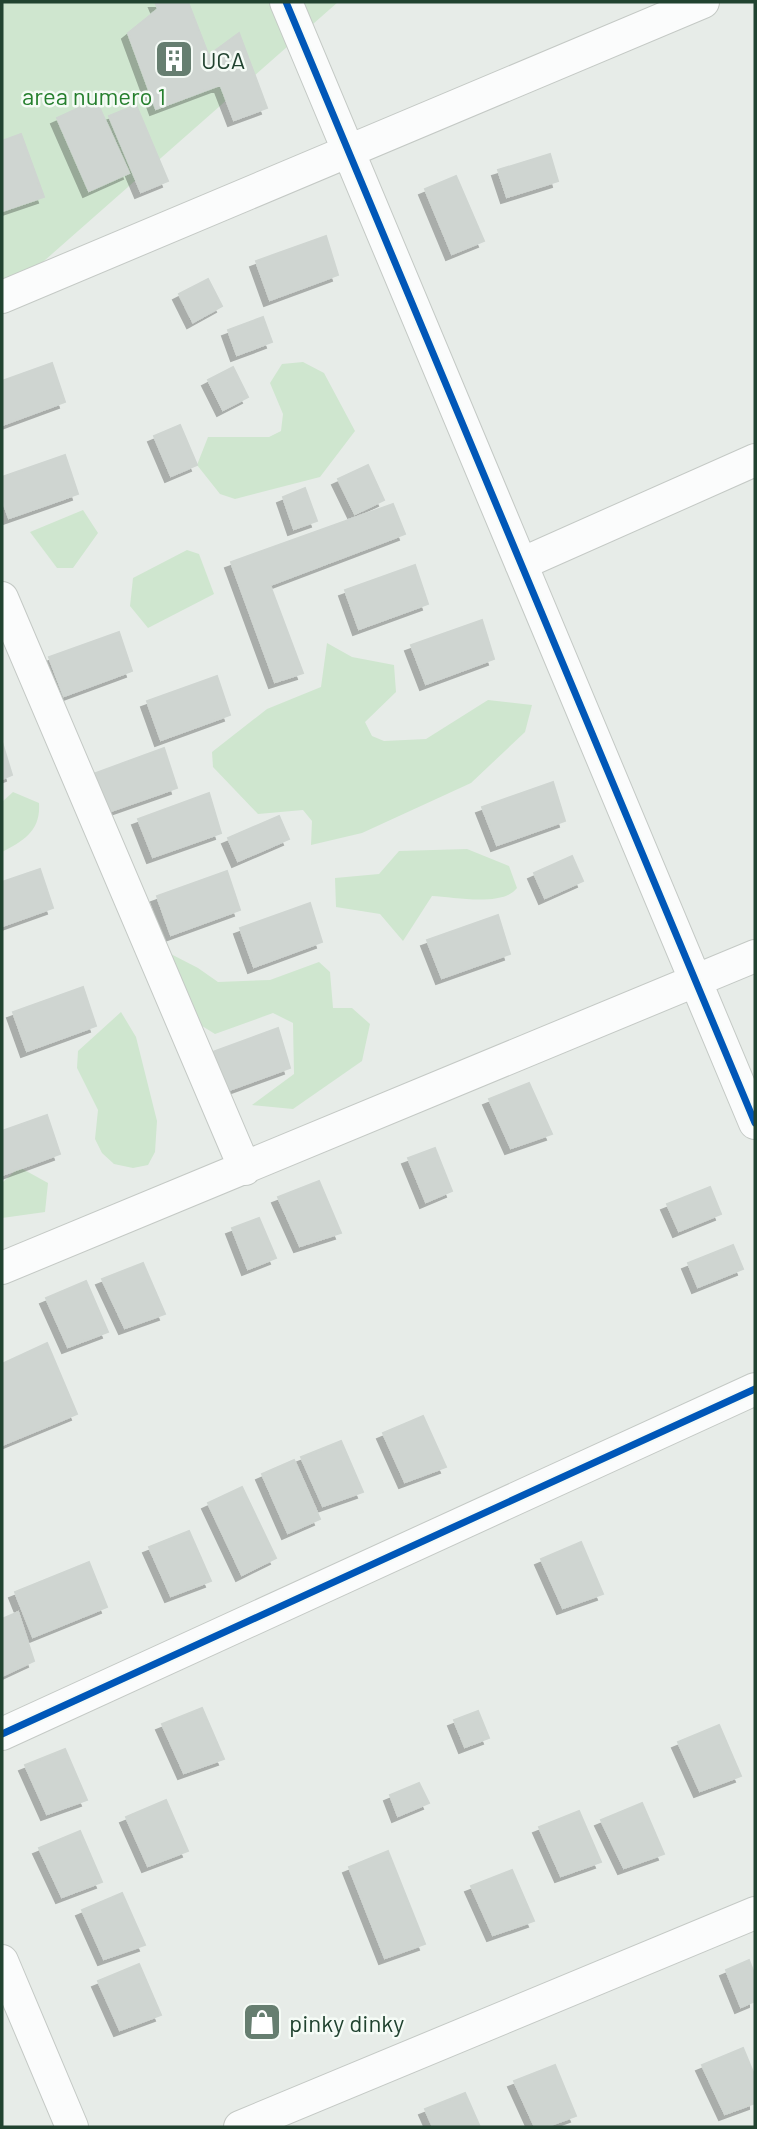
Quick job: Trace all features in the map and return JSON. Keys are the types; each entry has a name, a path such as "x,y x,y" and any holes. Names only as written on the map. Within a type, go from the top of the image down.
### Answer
{"street":[{"path":"286,2 755,1124"},
{"path":"2,297 704,2"},
{"path":"521,564 755,460"},
{"path":"2,598 245,1169"},
{"path":"2,1268 755,956"},
{"path":"2,1734 755,1389"},
{"path":"240,2127 755,1913"},
{"path":"2,1961 72,2127"}],"green space":[{"name":"area numero 1","path":"2,2 338,2 2,298"},
{"path":"303,362 324,373 355,431 320,477 235,499 220,494 197,465 208,437 269,437 281,431 283,414 270,383 282,364"},
{"path":"83,510 98,533 73,568 57,568 30,532"},
{"path":"187,550 199,554 214,594 148,628 130,606 133,578"},
{"path":"327,643 352,657 394,665 396,692 365,722 372,736 384,741 426,739 488,700 532,705 525,732 471,783 362,833 311,845 312,821 303,810 258,814 213,767 212,752 267,709 321,687"},
{"path":"13,792 39,803 39,812 29,834 2,852 2,802"},
{"path":"467,849 509,866 517,888 510,894 490,899 432,896 403,941 380,914 336,907 335,878 379,874 399,851"},
{"path":"165,951 218,982 270,980 319,962 330,972 333,1008 352,1008 370,1024 362,1061 293,1109 252,1105 294,1074 293,1023 273,1013 215,1034 178,1011"},
{"path":"121,1012 136,1037 157,1121 155,1152 148,1165 133,1168 114,1164 102,1153 95,1139 98,1110 77,1068 78,1051"},
{"path":"19,1167 48,1183 45,1212 2,1218 2,1183"}],"building":[{"name":"UCA","path":"155,2 188,2 220,85 156,109 128,33 158,9"},
{"name":"UCA","path":"239,33 267,108 234,120 209,55"},
{"path":"96,100 129,173 89,191 57,118"},
{"name":"UCA","path":"136,105 168,181 141,192 109,116"},
{"path":"21,134 44,197 2,211 2,141"},
{"path":"550,154 558,181 507,197 498,170"},
{"path":"456,176 484,241 452,254 425,189"},
{"path":"326,236 338,275 270,300 256,261"},
{"path":"208,279 222,306 193,322 179,294"},
{"path":"263,317 272,342 237,355 228,330"},
{"path":"52,363 65,402 2,425 2,381"},
{"path":"233,367 248,397 223,410 208,380"},
{"path":"180,425 197,465 171,476 154,436"},
{"path":"65,455 78,494 9,518 2,499 2,477"},
{"path":"368,465 384,500 355,514 338,479"},
{"path":"305,488 317,521 294,529 283,497"},
{"path":"393,504 405,534 270,585 303,673 275,682 231,562"},
{"path":"415,565 428,604 359,629 345,590"},
{"path":"482,620 494,659 426,684 411,645"},
{"path":"119,632 132,671 64,696 49,657"},
{"path":"217,676 230,715 161,740 147,701"},
{"path":"2,742 12,775 2,779"},
{"path":"164,748 177,788 108,812 93,774"},
{"path":"553,782 565,821 497,845 482,807"},
{"path":"209,793 221,833 153,857 138,819"},
{"path":"279,816 289,839 238,861 228,838"},
{"path":"572,856 583,881 545,898 534,873"},
{"path":"40,869 53,908 2,926 2,882"},
{"path":"227,871 240,910 171,935 157,896"},
{"path":"310,903 322,942 254,967 240,928"},
{"path":"498,915 510,954 442,978 427,940"},
{"path":"83,987 96,1026 27,1051 13,1012"},
{"path":"278,1028 290,1068 221,1093 207,1054"},
{"path":"529,1083 552,1134 511,1148 489,1099"},
{"path":"47,1115 60,1154 2,1175 2,1131"},
{"path":"435,1148 452,1191 426,1202 408,1158"},
{"path":"319,1181 341,1233 300,1246 278,1197"},
{"path":"710,1187 721,1214 679,1231 667,1204"},
{"path":"259,1218 276,1258 248,1269 232,1228"},
{"path":"733,1245 743,1269 698,1287 688,1263"},
{"path":"143,1263 165,1314 125,1328 102,1279"},
{"path":"86,1281 108,1332 68,1347 46,1298"},
{"path":"47,1343 77,1414 2,1445 2,1364"},
{"path":"423,1416 446,1467 405,1482 383,1433"},
{"path":"341,1441 363,1492 323,1506 301,1457"},
{"path":"294,1460 320,1519 288,1533 262,1474"},
{"path":"242,1487 276,1558 242,1575 208,1503"},
{"path":"189,1531 211,1581 171,1596 149,1547"},
{"path":"581,1542 603,1594 563,1608 541,1559"},
{"path":"89,1562 107,1607 33,1637 15,1592"},
{"path":"18,1612 34,1661 2,1676 2,1619"},
{"path":"202,1708 224,1759 184,1773 162,1724"},
{"path":"478,1711 489,1738 465,1747 454,1720"},
{"path":"719,1725 741,1776 700,1791 678,1742"},
{"path":"65,1749 87,1800 47,1814 25,1765"},
{"path":"419,1783 429,1803 398,1816 390,1795"},
{"path":"166,1800 188,1851 148,1866 126,1817"},
{"path":"642,1803 664,1854 624,1868 601,1820"},
{"path":"579,1811 601,1862 561,1876 539,1827"},
{"path":"80,1831 102,1882 62,1897 39,1848"},
{"path":"388,1851 425,1944 385,1958 349,1867"},
{"path":"512,1870 534,1921 493,1935 471,1886"},
{"path":"122,1893 145,1945 104,1959 82,1910"},
{"path":"749,1960 755,1976 755,2001 741,2007 726,1970"},
{"path":"139,1964 161,2015 120,2030 98,1981"},
{"path":"743,2048 755,2077 755,2103 725,2114 702,2065"},
{"path":"555,2065 576,2116 545,2127 535,2127 514,2081"},
{"path":"465,2093 480,2127 433,2127 425,2109"}],"cycle path":[{"path":"286,2 755,1123"},
{"path":"2,1734 755,1389"}],"place":[{"name":"UCA","path":"174,59"},
{"name":"pinky dinky","path":"262,2022"}]}
